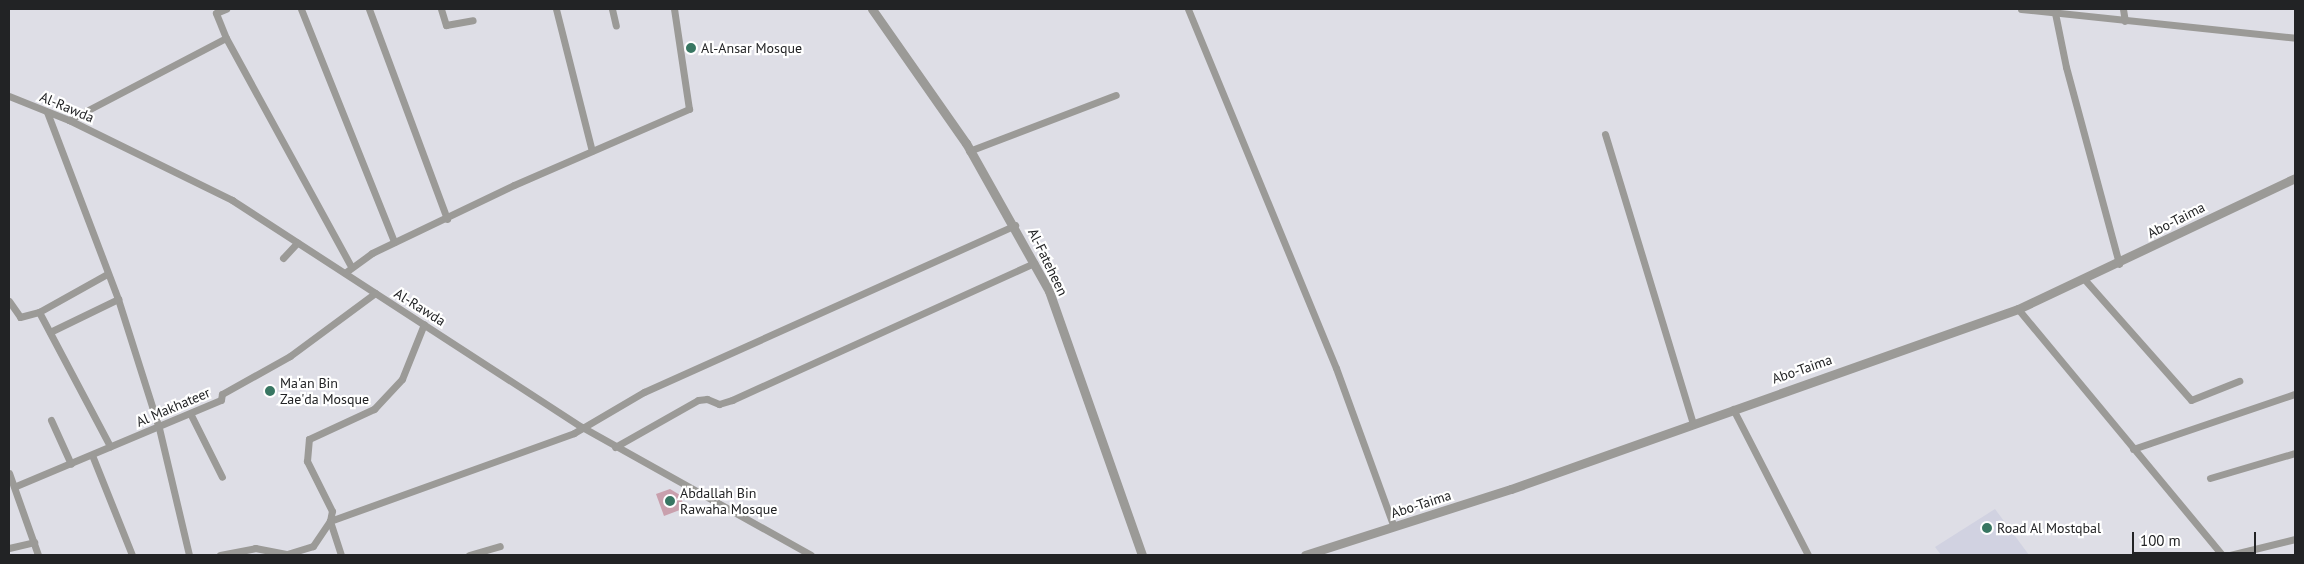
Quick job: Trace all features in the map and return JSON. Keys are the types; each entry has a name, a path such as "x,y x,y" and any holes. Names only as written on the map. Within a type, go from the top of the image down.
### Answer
{"street":[{"path":"226,9 216,13 226,38 352,266"},
{"path":"301,9 394,242"},
{"path":"369,9 447,219"},
{"path":"441,9 446,25 473,20"},
{"path":"556,9 592,151"},
{"path":"612,9 616,26"},
{"path":"346,272 352,266 394,242 592,151 689,109 674,9"},
{"name":"Al-Fateheen","path":"872,9 969,151 1015,225 1049,291 1142,555"},
{"path":"1188,9 1333,359 1394,527"},
{"path":"2022,9 2295,38"},
{"path":"2123,9 2125,21"},
{"path":"2055,13 2066,67 2119,264"},
{"path":"69,120 226,38"},
{"path":"969,151 1116,95"},
{"name":"Al-Rawda","path":"9,96 69,120 232,200 346,272 375,294 582,427 811,555"},
{"path":"47,112 118,299 159,428 189,555"},
{"path":"1605,134 1693,423"},
{"name":"Abo-Taima","path":"1305,555 1394,527 2018,309 2119,264 2295,178"},
{"path":"330,522 582,427 644,392 1015,225"},
{"path":"283,258 297,242"},
{"path":"615,447 698,400 707,398 718,404 732,400 1034,263"},
{"path":"9,301 20,317 39,312 107,274"},
{"path":"2085,280 2191,400 2239,381"},
{"name":"Al Makhateer","path":"16,486 110,446 191,415 290,356 375,294"},
{"path":"50,332 118,299"},
{"path":"2018,309 2222,555"},
{"path":"39,312 110,446"},
{"path":"220,555 255,548 287,554 313,546 330,522 332,511 307,461 309,439 374,409 402,379 424,324"},
{"path":"2133,448 2295,394"},
{"path":"1733,409 1808,555"},
{"path":"191,415 222,477"},
{"path":"51,420 71,464"},
{"path":"2210,478 2295,453"},
{"path":"92,455 132,555"},
{"path":"9,473 16,486 38,555"},
{"path":"330,522 341,555"},
{"path":"2230,555 2295,539"},
{"path":"9,548 34,542"},
{"path":"469,555 500,546"}],"shaded area":[{"name":"Road Al Mostqbal","path":"1995,509 2029,555 1941,555 1935,547"}],"building":[{"name":"Abdallah Bin Rawaha Mosque","path":"670,489 680,495 685,508 664,516 656,494"}],"place":[{"name":"Al-Ansar Mosque","path":"691,48"},
{"name":"Ma'an Bin Zae'da Mosque","path":"270,391"},
{"name":"Abdallah Bin Rawaha Mosque","path":"670,501"},
{"name":"Road Al Mostqbal","path":"1987,528"}]}
